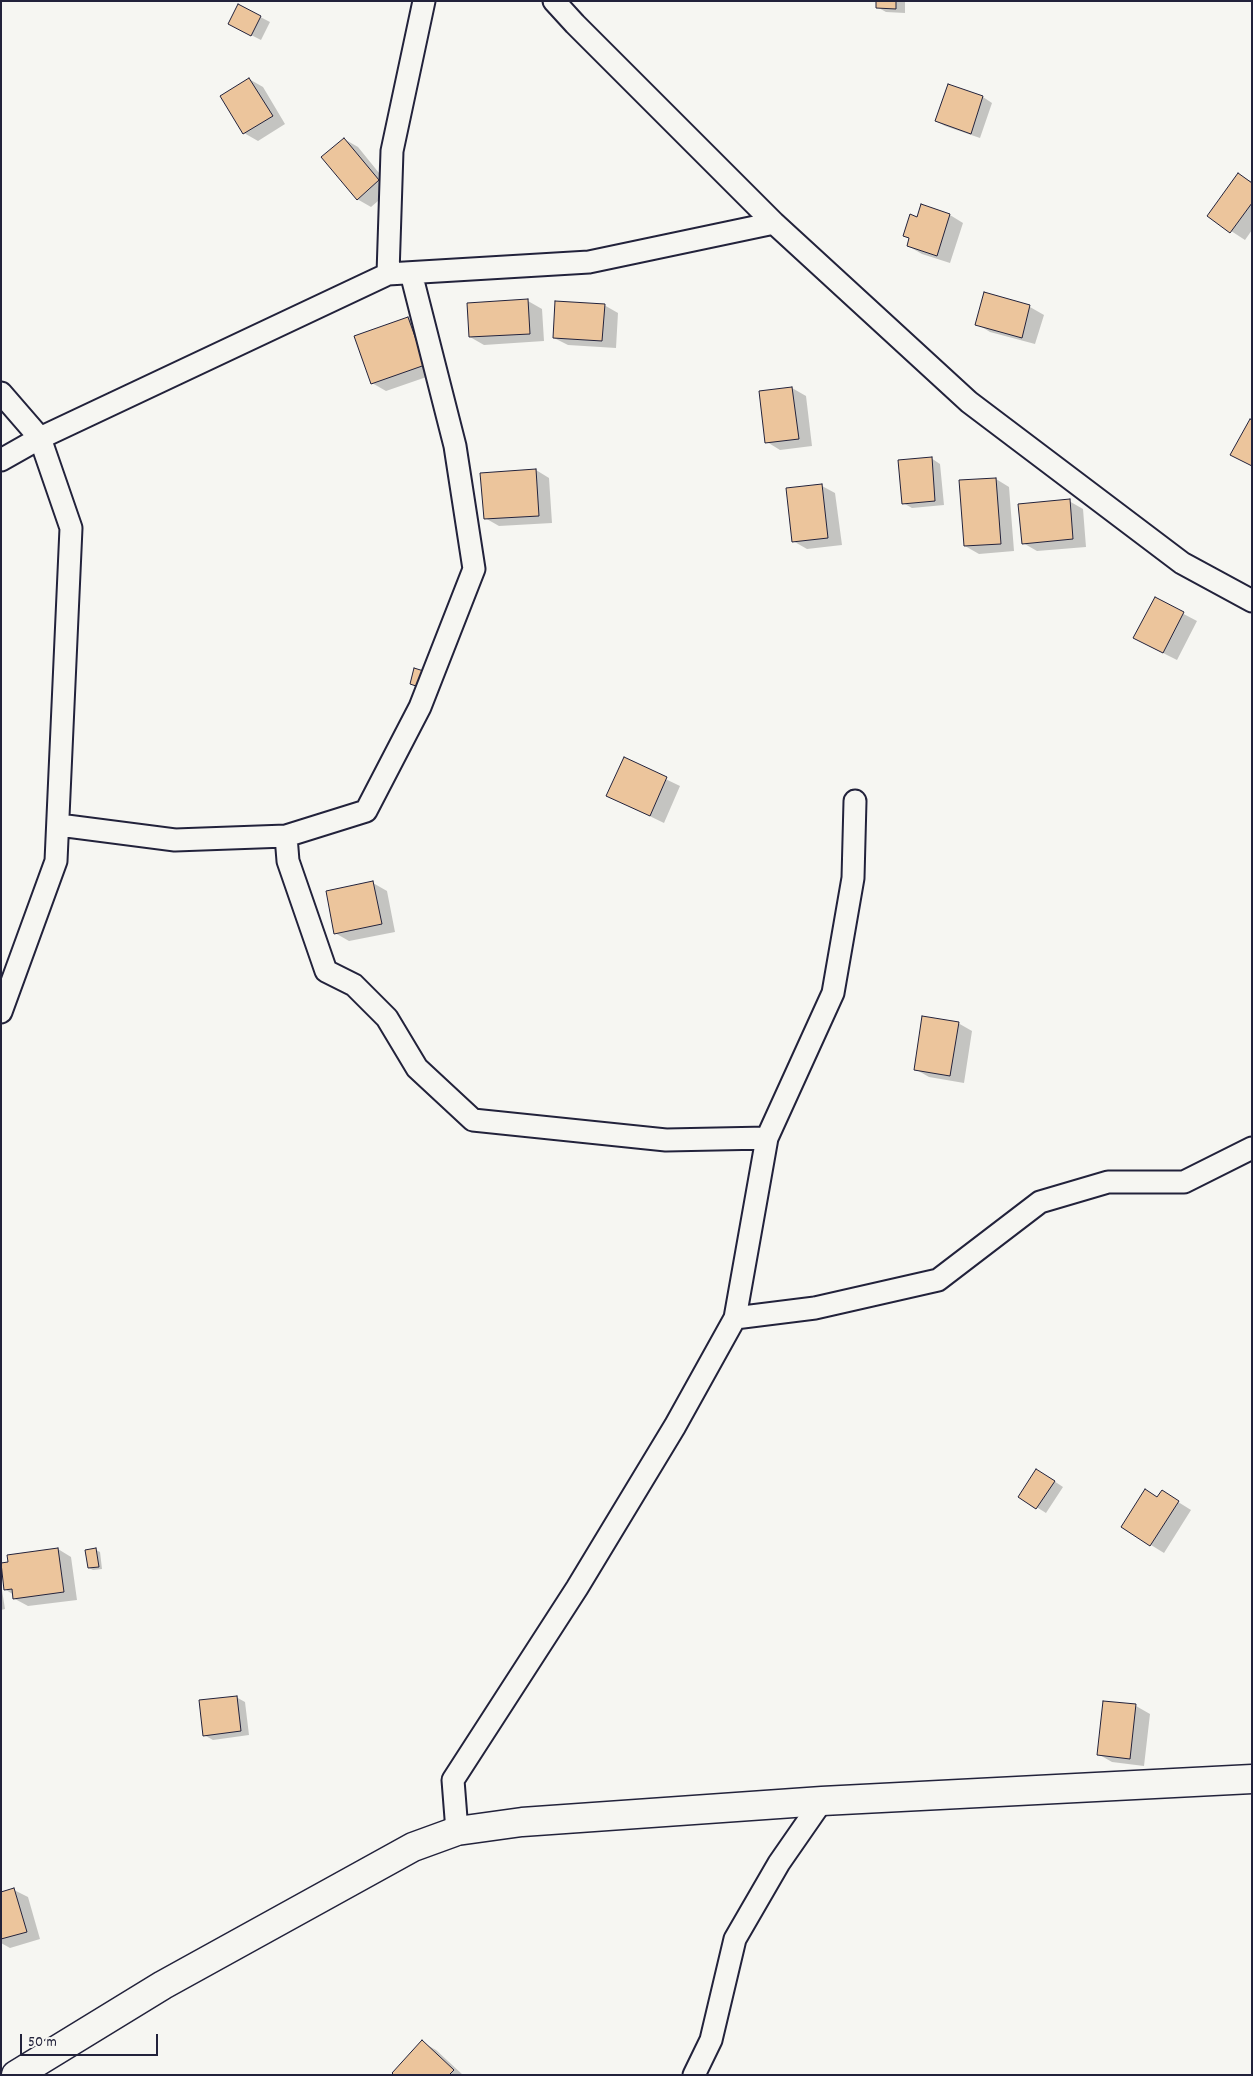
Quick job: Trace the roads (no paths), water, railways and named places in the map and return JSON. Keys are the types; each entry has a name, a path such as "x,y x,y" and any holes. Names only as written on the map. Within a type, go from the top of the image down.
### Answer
{"main road":[{"path":"16,2075 163,1984 413,1847 457,1831 522,1822 822,1802 1252,1779"}],"street":[{"path":"388,274 392,151 424,1"},
{"path":"554,1 774,224 969,402 1182,563 1252,601"},
{"path":"1,460 40,438 388,274 589,262 774,224"},
{"path":"59,825 175,840 286,836 366,811 420,707 474,569 455,446 411,273"},
{"path":"1,394 40,438 71,528 56,861 1,1012"},
{"path":"457,1831 453,1780 577,1588 675,1426 735,1318 767,1138 833,993 852,878 855,801"},
{"path":"286,836 288,861 326,972 354,986 387,1018 417,1068 473,1120 666,1140 767,1138"},
{"path":"735,1318 815,1308 938,1280 1040,1202 1108,1182 1184,1182 1252,1148"},
{"path":"694,2075 711,2040 735,1939 779,1863 822,1802"}]}
